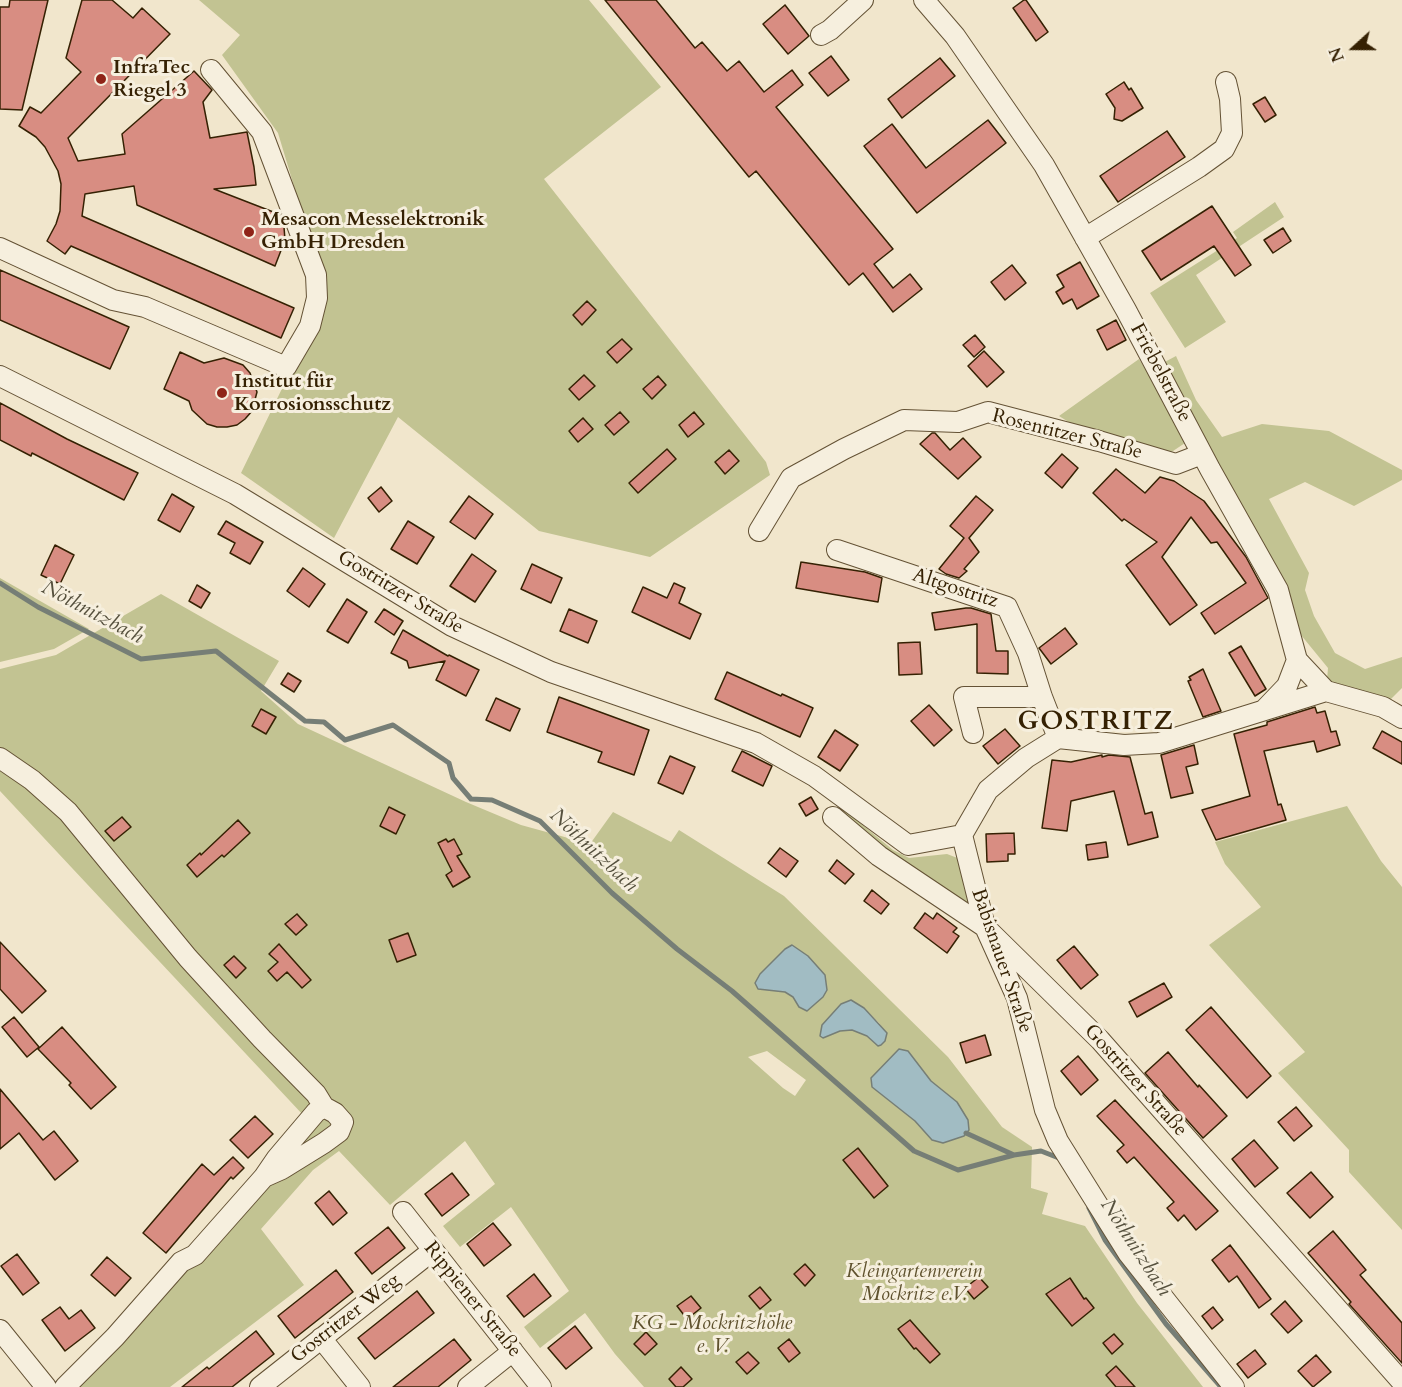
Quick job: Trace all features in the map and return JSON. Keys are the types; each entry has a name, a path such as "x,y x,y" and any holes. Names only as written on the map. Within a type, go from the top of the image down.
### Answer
{"street":[{"path":"821,35 830,30 863,0"},
{"name":"Friebelstraße","path":"924,0 955,36 1044,165 1143,340 1202,454 1278,590 1298,660 1326,691"},
{"path":"0,248 113,300 145,307 286,366 310,326 317,298 316,275 262,132 211,70"},
{"path":"1085,238 1224,149 1232,133 1230,99 1226,82"},
{"name":"Gostritzer Straße","path":"0,375 235,494 452,626 551,672 756,743 814,776 908,844 962,835"},
{"name":"Rosentitzer Straße","path":"759,531 791,478 904,420 958,422 988,412 1176,464 1202,454"},
{"name":"Altgostritz","path":"837,550 1007,607 1028,653 1058,738"},
{"path":"1263,711 1287,686 1298,660"},
{"path":"962,835 988,790 1026,758 1058,738 1124,745 1159,743 1326,691 1383,707 1402,718"},
{"path":"973,733 964,697 1042,697"},
{"path":"0,758 32,780 68,812 188,958 316,1094 324,1107 336,1113 343,1122 339,1132 324,1143 282,1169 264,1177"},
{"name":"Gostritzer Straße","path":"833,817 879,855 985,927 1100,1040 1402,1382"},
{"name":"Babisnauer Straße","path":"962,835 985,927 1017,999 1045,1110 1058,1141 1128,1252 1234,1387"},
{"path":"64,1387 115,1337 181,1262 195,1255 264,1177 302,1127 324,1107"},
{"name":"Rippiener Straße","path":"403,1212 541,1387"},
{"name":"Gostritzer Weg","path":"260,1387 432,1251"},
{"path":"0,1330 46,1387"},
{"path":"321,1338 360,1387"},
{"path":"468,1387 513,1351"}],"green space":[{"path":"199,0 589,0 661,87 544,179 766,462 770,475 650,557 539,531 398,417 334,538 241,473 327,296 278,133 222,55 240,35"},
{"path":"1275,202 1284,217 1196,275 1226,322 1185,348 1150,293 1237,238 1233,232"},
{"path":"1176,356 1196,400 1222,437 1262,424 1329,431 1402,470 1402,480 1354,506 1305,482 1269,499 1309,573 1305,590 1314,616 1335,653 1365,669 1402,657 1402,688 1383,707 1326,691 1328,668 1301,635 1285,585 1161,364"},
{"path":"1139,359 1182,429 1185,443 1170,453 1099,441 1059,416"},
{"path":"0,578 89,629 54,649 0,662"},
{"path":"161,594 279,661 261,691 298,724 521,825 590,844 613,812 671,842 679,830 784,896 948,1057 1002,1127 1032,1147 1031,1188 1048,1193 1042,1214 1085,1226 1137,1303 1203,1387 644,1387 615,1354 585,1313 540,1348 524,1327 569,1291 511,1207 460,1247 443,1226 495,1184 465,1141 390,1205 339,1151 313,1170 261,1229 304,1285 170,1387 75,1387 304,1116 0,791 0,669 56,655","holes":["758,989 827,990 799,1007 793,997 785,992","841,1004 864,1008 886,1033 878,1046 867,1036 852,1030 840,1031 834,1013","900,1049 908,1051 931,1081 957,1102 932,1140 915,1121 872,1087 871,1078","767,1051 806,1080 795,1096 748,1057"]},
{"path":"1347,806 1381,861 1402,887 1402,1230 1349,1172 1349,1150 1278,1073 1305,1052 1209,945 1261,907 1225,864 1215,842"},
{"path":"843,809 893,850 909,858 947,854 960,859 964,888 972,910 890,857 840,812"}],"water":[{"path":"792,945 808,956 825,975 827,990 823,997 807,1011 799,1007 793,997 785,992 758,989 755,983 760,974"},
{"path":"851,1000 864,1008 887,1033 881,1045 878,1046 867,1036 852,1030 840,1031 823,1038 820,1036 822,1025 841,1004"},
{"path":"899,1049 908,1051 931,1081 957,1102 968,1120 969,1130 964,1136 943,1143 932,1140 915,1121 872,1087 871,1078"}],"building":[{"path":"10,0 48,0 22,110 0,109 0,7 9,7"},
{"path":"82,0 112,0 133,18 142,8 170,34 68,138 78,161 125,154 122,134 194,71 212,90 203,102 210,138 247,132 254,167 256,185 214,189 281,215 285,240 275,266 137,205 134,186 85,194 82,216 294,308 281,338 71,246 65,254 47,241 60,211 61,184 58,171 45,147 36,137 19,126 30,107 41,113 81,72 66,58"},
{"path":"605,0 656,0 695,48 702,42 727,71 739,61 764,92 792,70 803,85 776,107 893,249 874,264 893,288 910,274 922,289 893,312 863,273 849,285 756,171 749,177"},
{"path":"1024,0 1048,32 1036,41 1013,8"},
{"path":"785,5 809,36 788,54 763,24"},
{"path":"831,56 849,80 828,96 809,73"},
{"path":"940,58 955,76 902,118 888,99"},
{"path":"1124,82 1129,90 1131,88 1143,108 1122,121 1114,119 1115,108 1106,94"},
{"path":"1265,97 1276,115 1265,122 1253,104"},
{"path":"988,120 1006,143 917,213 864,146 892,124 926,168"},
{"path":"1167,131 1185,157 1118,202 1100,176"},
{"path":"1212,206 1251,265 1235,276 1214,246 1161,280 1142,251"},
{"path":"1283,228 1291,241 1273,253 1264,240"},
{"path":"1080,262 1099,296 1077,309 1072,299 1063,304 1056,292 1064,287 1057,275"},
{"path":"1012,265 1026,283 1005,300 991,282"},
{"path":"0,270 129,327 110,369 0,320"},
{"path":"587,301 596,310 582,325 573,315"},
{"path":"1116,320 1126,340 1107,350 1097,330"},
{"path":"975,335 985,347 974,357 963,345"},
{"path":"622,339 632,349 617,363 607,352"},
{"path":"984,351 1004,372 987,387 968,366"},
{"name":"Institut für Korrosionsschutz","path":"180,352 204,363 224,358 243,365 250,373 257,392 252,411 245,419 237,425 227,427 207,424 192,410 189,401 164,389"},
{"path":"584,375 595,386 579,400 569,389"},
{"path":"658,376 666,385 652,399 643,389"},
{"path":"0,403 138,473 124,500 32,453 31,456 0,440"},
{"path":"620,412 629,422 614,435 605,425"},
{"path":"694,412 704,424 688,437 679,425"},
{"path":"583,418 593,429 578,442 569,431"},
{"path":"935,433 950,450 963,438 981,457 958,479 920,444"},
{"path":"667,449 676,459 638,493 629,483"},
{"path":"729,450 739,461 725,474 715,462"},
{"path":"1062,454 1078,468 1062,488 1045,473"},
{"path":"1116,469 1145,493 1160,477 1174,481 1204,501 1246,557 1268,598 1215,634 1201,613 1246,583 1217,542 1211,543 1191,517 1162,557 1197,605 1170,625 1126,565 1157,542 1124,519 1122,521 1093,493"},
{"path":"381,487 392,501 379,512 368,498"},
{"path":"172,494 194,507 180,532 158,520"},
{"path":"469,496 493,514 475,539 450,522"},
{"path":"976,496 993,510 969,538 979,552 964,569 967,571 959,578 939,569 964,538 950,526"},
{"path":"226,521 263,542 250,564 230,553 235,543 218,534"},
{"path":"408,521 434,537 417,564 391,549"},
{"path":"55,545 74,555 60,584 41,575"},
{"path":"472,554 496,571 475,602 450,586"},
{"path":"801,562 865,572 882,578 878,602 796,588"},
{"path":"532,564 562,578 551,603 521,589"},
{"path":"303,568 325,584 309,607 287,591"},
{"path":"674,583 685,588 679,603 701,614 690,639 632,612 643,587 667,598"},
{"path":"197,585 210,593 201,608 189,601"},
{"path":"347,599 367,612 348,643 327,631"},
{"path":"966,608 991,614 996,651 1008,651 1008,674 977,673 977,624 935,630 932,613"},
{"path":"384,609 403,621 394,635 375,622"},
{"path":"569,609 597,621 588,643 560,631"},
{"path":"1065,628 1077,644 1051,664 1039,648"},
{"path":"403,630 448,656 479,670 466,696 436,680 445,661 409,668 407,661 391,653"},
{"path":"920,642 922,674 899,675 898,643"},
{"path":"1241,646 1266,689 1255,696 1229,653"},
{"path":"1203,669 1221,711 1203,717 1188,681 1191,680 1189,677"},
{"path":"727,672 813,708 800,737 715,699"},
{"path":"288,673 301,681 294,692 281,684"},
{"path":"559,697 649,730 634,775 598,762 602,752 547,732"},
{"path":"496,698 520,709 510,731 486,720"},
{"path":"929,705 952,730 934,746 911,721"},
{"path":"1315,707 1317,713 1325,711 1331,732 1336,731 1340,745 1317,752 1314,741 1264,751 1278,805 1281,804 1286,820 1216,840 1202,810 1250,796 1234,734 1267,725 1267,722"},
{"path":"261,709 276,717 266,734 252,726"},
{"path":"1005,729 1020,746 998,764 983,746"},
{"path":"835,730 858,745 840,771 818,757"},
{"path":"1382,731 1402,742 1402,764 1373,748"},
{"path":"1194,745 1198,764 1186,767 1193,793 1171,798 1161,755"},
{"path":"742,751 772,766 763,786 732,771"},
{"path":"1102,755 1102,757 1109,755 1130,757 1145,814 1152,812 1158,837 1128,845 1114,791 1071,801 1067,831 1042,828 1052,760 1071,762"},
{"path":"670,756 695,767 683,794 658,783"},
{"path":"811,797 818,809 806,816 799,804"},
{"path":"389,807 405,815 396,834 380,826"},
{"path":"122,817 131,827 114,841 105,831"},
{"path":"238,820 250,833 224,857 222,855 197,877 187,865"},
{"path":"1014,833 1015,854 1008,854 1008,861 987,862 986,834"},
{"path":"446,839 448,842 454,839 462,854 457,856 470,877 453,887 446,875 452,871 438,843"},
{"path":"1106,842 1108,857 1088,860 1086,845"},
{"path":"780,848 798,861 786,877 768,863"},
{"path":"837,860 854,874 845,884 829,871"},
{"path":"872,890 889,904 881,914 864,901"},
{"path":"925,913 933,919 937,913 957,928 953,932 959,936 947,953 914,928"},
{"path":"297,914 307,925 296,935 285,924"},
{"path":"408,933 416,955 397,962 389,940"},
{"path":"0,942 46,991 22,1013 0,989"},
{"path":"279,944 311,980 302,988 287,972 277,981 268,971 278,962 269,954"},
{"path":"1074,946 1098,975 1081,989 1057,960"},
{"path":"234,956 246,968 236,978 224,965"},
{"path":"1164,983 1172,997 1137,1017 1129,1002"},
{"path":"1211,1007 1271,1076 1247,1098 1186,1030"},
{"path":"14,1017 39,1047 27,1057 2,1027"},
{"path":"62,1027 116,1087 91,1109 69,1085 71,1083 38,1049"},
{"path":"985,1035 991,1055 966,1063 960,1043"},
{"path":"1168,1052 1227,1116 1203,1138 1145,1073"},
{"path":"1078,1056 1098,1080 1081,1095 1061,1071"},
{"path":"0,1089 43,1140 54,1131 78,1161 55,1180 19,1133 0,1149"},
{"path":"1115,1100 1218,1211 1196,1230 1184,1215 1178,1221 1167,1208 1174,1202 1134,1157 1127,1163 1117,1151 1124,1145 1097,1116"},
{"path":"1296,1107 1312,1126 1294,1141 1278,1122"},
{"path":"255,1116 273,1134 248,1158 230,1140"},
{"path":"1254,1140 1278,1168 1255,1187 1232,1159"},
{"path":"858,1148 888,1186 874,1198 843,1160"},
{"path":"233,1157 244,1168 233,1179 231,1177 166,1253 143,1233 202,1164 214,1175"},
{"path":"1311,1172 1333,1197 1310,1218 1287,1193"},
{"path":"452,1173 469,1195 442,1216 425,1194"},
{"path":"329,1191 347,1213 333,1225 315,1203"},
{"path":"493,1223 511,1245 484,1266 467,1244"},
{"path":"388,1227 405,1248 372,1274 355,1253"},
{"path":"1333,1231 1366,1270 1360,1275 1402,1323 1402,1363 1349,1304 1351,1302 1308,1253"},
{"path":"1230,1245 1271,1299 1259,1308 1237,1276 1229,1282 1212,1260"},
{"path":"17,1254 39,1283 23,1295 1,1266"},
{"path":"107,1257 131,1278 115,1296 91,1275"},
{"path":"805,1264 815,1275 805,1286 794,1274"},
{"path":"336,1270 353,1292 295,1338 278,1316"},
{"path":"534,1274 551,1296 524,1317 507,1296"},
{"path":"979,1277 988,1287 974,1299 965,1288"},
{"path":"1070,1278 1084,1299 1086,1298 1094,1308 1072,1326 1046,1294"},
{"path":"760,1287 771,1300 760,1309 749,1296"},
{"path":"417,1291 434,1313 375,1359 358,1338"},
{"path":"691,1296 701,1308 687,1319 677,1306"},
{"path":"1285,1301 1302,1321 1288,1333 1271,1314"},
{"path":"60,1307 69,1319 81,1310 95,1328 65,1351 42,1320"},
{"path":"1213,1307 1223,1320 1212,1329 1202,1316"},
{"path":"910,1320 940,1354 930,1363 916,1348 914,1349 898,1329"},
{"path":"575,1326 592,1348 566,1369 548,1348"},
{"path":"256,1331 274,1354 232,1387 182,1387 207,1367 209,1369"},
{"path":"646,1332 657,1344 645,1355 634,1344"},
{"path":"1114,1334 1123,1344 1112,1354 1103,1343"},
{"path":"454,1339 471,1360 438,1387 393,1387"},
{"path":"789,1339 800,1353 789,1362 778,1348"},
{"path":"1255,1350 1266,1364 1248,1378 1237,1364"},
{"path":"748,1352 759,1363 747,1374 736,1362"},
{"path":"1316,1355 1331,1372 1313,1387 1298,1371"},
{"path":"1116,1366 1135,1387 1116,1387 1106,1375"},
{"path":"681,1367 692,1379 683,1387 676,1387 669,1379"}],"waterway":[{"name":"Nöthnitzbach","path":"0,583 38,607 141,659 216,651 305,721 324,722 345,740 393,725 449,763 453,778 471,799 492,800 540,821 612,893 677,949 732,991 914,1151 958,1170 1014,1155"},
{"name":"Nöthnitzbach","path":"966,1133 1014,1155 1041,1151 1064,1160"},
{"name":"Nöthnitzbach","path":"1089,1208 1105,1240 1166,1324 1221,1387"}],"place":[{"name":"InfraTec Riegel 3","path":"101,79"},
{"name":"Mesacon Messelektronik GmbH Dresden","path":"249,232"},
{"name":"Institut für Korrosionsschutz","path":"222,393"}],"district":[{"name":"GOSTRITZ","path":"1096,723"}],"park label":[{"name":"Kleingartenverein Mockritz e.V.","path":"914,1284"},
{"name":"KG - Mockritzhöhe e. V.","path":"712,1336"}]}
